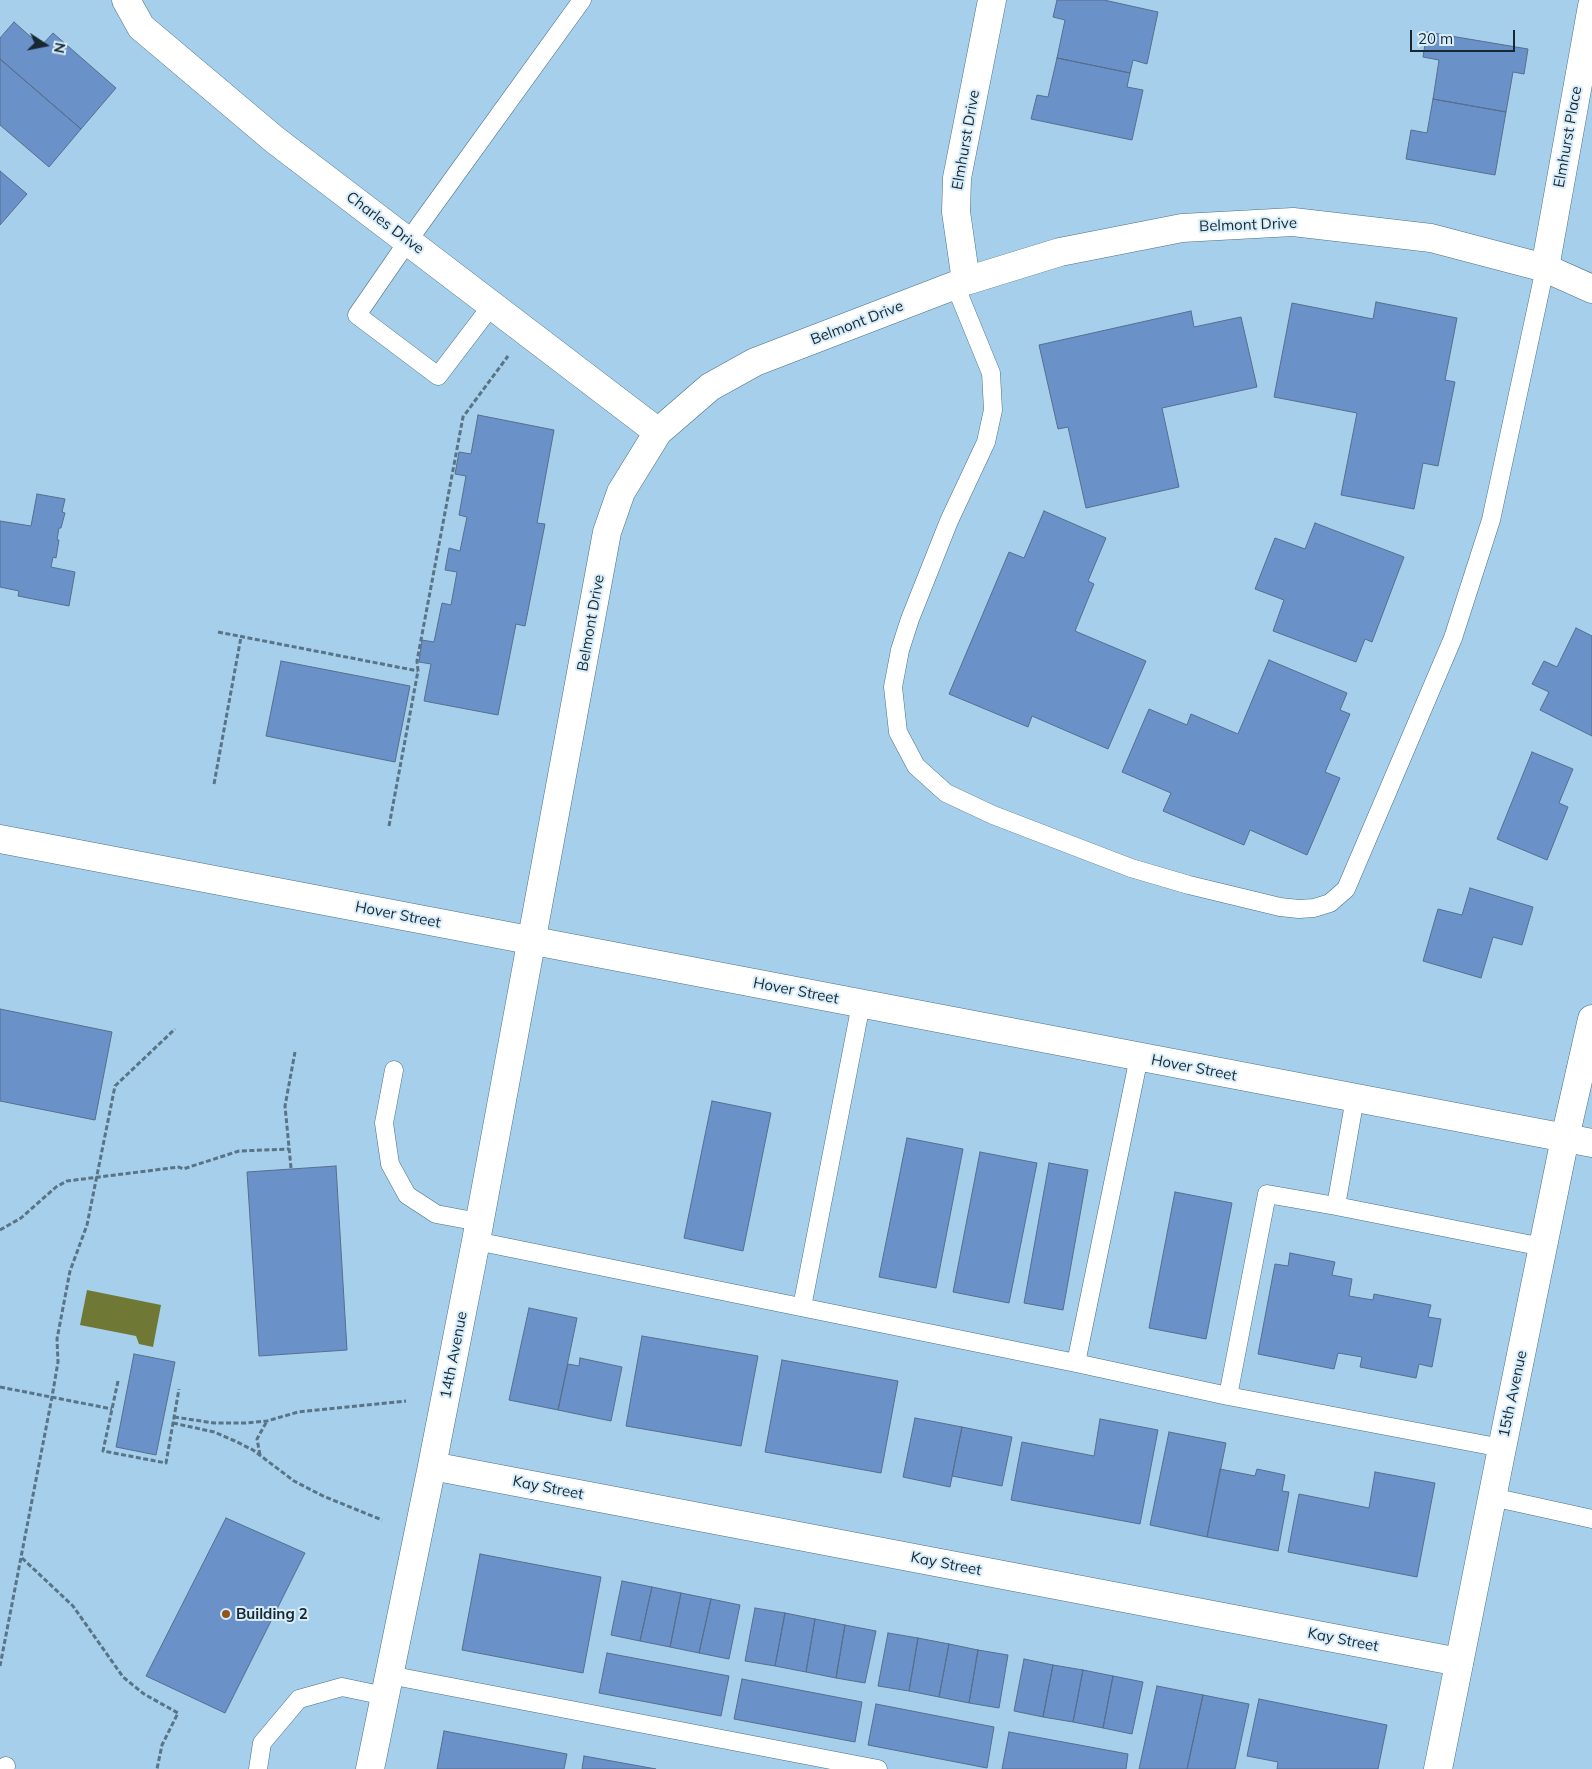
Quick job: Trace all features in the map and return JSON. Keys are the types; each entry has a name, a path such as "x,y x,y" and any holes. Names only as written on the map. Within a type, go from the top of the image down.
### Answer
{"street":[{"name":"Charles Drive","path":"126,0 141,27 275,140 658,432"},
{"name":"Elmhurst Drive","path":"961,283 956,212 957,178 992,0"},
{"name":"Elmhurst Place","path":"1545,268 1592,6"},
{"name":"Belmont Drive","path":"533,941 607,532 620,492 658,432 710,387 755,362 961,283 1060,252 1182,228 1293,222 1432,238 1545,268 1592,288"},
{"name":"Hover Street","path":"0,839 1592,1143"},
{"name":"14th Avenue","path":"370,1769 432,1466 533,941"},
{"name":"15th Avenue","path":"1438,1769 1565,1138 1592,1020"},
{"name":"Kay Street","path":"432,1466 1459,1662"}],"lane":[{"path":"492,305 438,376 357,315 408,241 582,0"},
{"path":"961,283 991,373 993,410 986,442 949,520 910,619 900,650 893,687 898,732 916,766 946,793 993,815 1131,868 1189,885 1280,907 1299,909 1314,908 1330,902 1346,889 1453,638 1491,520 1545,268"},
{"path":"802,1307 861,1004"},
{"path":"1076,1363 1139,1057"},
{"path":"394,1070 384,1123 390,1164 407,1194 436,1214 478,1231 802,1307 1228,1396 1502,1448"},
{"path":"1336,1206 1355,1098"},
{"path":"1228,1396 1268,1194 1543,1247"},
{"path":"1492,1497 1592,1519"},
{"path":"258,1769 262,1743 299,1699 342,1687 387,1685 878,1769"}],"path":[{"path":"389,826 418,671 416,661 463,416 512,351"},
{"path":"218,632 418,671"},
{"path":"214,784 241,636"},
{"path":"0,1666 52,1397 58,1362 57,1339 70,1271 87,1225 115,1086 175,1029"},
{"path":"291,1168 285,1106 295,1052"},
{"path":"0,1230 35,1207 56,1187 67,1181 179,1167 183,1170 239,1151 289,1149"},
{"path":"118,1381 103,1451 166,1463 179,1389"},
{"path":"0,1387 112,1409"},
{"path":"174,1417 214,1423 267,1421 298,1412 406,1401"},
{"path":"260,1456 258,1439 267,1421"},
{"path":"173,1423 214,1432 253,1450 294,1481 323,1496 382,1520"},
{"path":"21,1558 73,1606 123,1677 144,1694 178,1713 162,1745 157,1769"}],"shaded area":[{"path":"87,1290 161,1305 153,1347 139,1344 136,1336 80,1325"}],"building":[{"path":"1057,0 1104,0 1158,12 1147,64 1133,60 1130,73 1057,58 1065,20 1053,17"},
{"path":"14,22 41,46 53,33 116,88 81,129 0,59 0,38"},
{"path":"1427,32 1528,49 1524,74 1513,72 1506,112 1433,99 1439,60 1423,57"},
{"path":"1057,58 1130,73 1127,87 1143,90 1132,140 1031,119 1037,95 1048,97"},
{"path":"0,59 81,129 49,167 0,125"},
{"path":"1433,99 1506,112 1495,175 1406,159 1411,130 1427,133"},
{"path":"0,171 27,194 0,225"},
{"path":"1376,302 1457,318 1445,380 1455,382 1438,466 1423,463 1414,509 1341,495 1357,413 1274,397 1292,303 1373,319"},
{"path":"1191,311 1194,327 1241,317 1257,387 1162,408 1179,487 1086,508 1068,427 1058,429 1039,345"},
{"path":"478,415 554,430 537,523 545,524 525,626 516,624 498,715 424,701 431,664 419,662 422,640 434,642 442,603 451,605 457,572 445,570 449,548 460,551 467,517 459,515 466,476 455,474 459,452 471,454"},
{"path":"37,494 65,499 62,512 65,513 61,528 59,528 56,558 53,557 51,567 75,572 69,606 18,596 19,591 0,587 0,521 31,526"},
{"path":"1044,511 1106,538 1088,581 1094,584 1075,631 1146,661 1108,749 1032,716 1028,727 949,694 1009,552 1024,558"},
{"path":"1315,523 1404,557 1372,642 1365,639 1356,662 1273,631 1284,600 1255,589 1275,538 1305,549"},
{"path":"1576,628 1592,636 1592,736 1540,710 1549,692 1532,684 1544,661 1557,667"},
{"path":"1269,660 1347,693 1340,710 1350,714 1325,772 1340,778 1307,855 1250,830 1244,845 1163,811 1171,793 1122,772 1149,709 1187,725 1191,714 1238,734"},
{"path":"281,661 410,686 395,762 266,736"},
{"path":"1532,752 1573,769 1559,803 1568,807 1547,860 1497,839"},
{"path":"1470,888 1533,907 1522,945 1493,937 1481,978 1423,961 1438,909 1462,915"},
{"path":"0,1009 112,1032 95,1120 0,1101"},
{"path":"712,1101 771,1113 743,1251 684,1238"},
{"path":"907,1138 963,1149 936,1288 879,1277"},
{"path":"980,1152 1037,1163 1009,1303 953,1292"},
{"path":"1049,1163 1088,1170 1063,1310 1024,1303"},
{"path":"336,1166 347,1350 259,1356 247,1172"},
{"path":"1175,1192 1232,1203 1206,1339 1149,1328"},
{"path":"1290,1253 1335,1262 1332,1275 1352,1279 1349,1296 1373,1300 1374,1294 1431,1305 1428,1317 1441,1319 1432,1367 1419,1364 1416,1378 1360,1367 1362,1357 1338,1353 1334,1369 1258,1354 1275,1264 1288,1266"},
{"path":"529,1308 577,1318 558,1410 509,1400"},
{"path":"642,1336 758,1356 741,1446 626,1426"},
{"path":"134,1354 175,1362 156,1455 116,1447"},
{"path":"580,1358 622,1367 611,1421 558,1410 568,1364 579,1366"},
{"path":"782,1360 898,1381 881,1473 765,1452"},
{"path":"915,1418 962,1427 950,1487 903,1477"},
{"path":"1100,1419 1158,1430 1140,1524 1011,1500 1022,1442 1094,1456"},
{"path":"962,1427 1012,1437 1002,1486 952,1476"},
{"path":"1169,1432 1226,1443 1207,1537 1150,1525"},
{"path":"1220,1469 1255,1476 1257,1469 1285,1475 1282,1491 1289,1492 1278,1551 1207,1537"},
{"path":"1375,1472 1435,1483 1417,1577 1288,1552 1299,1494 1369,1508"},
{"name":"Building 2","path":"226,1518 305,1553 225,1713 146,1676"},
{"path":"480,1554 601,1577 583,1673 462,1650"},
{"path":"622,1581 652,1587 640,1641 611,1635"},
{"path":"652,1587 681,1593 670,1647 640,1641"},
{"path":"681,1593 711,1599 699,1653 670,1647"},
{"path":"711,1599 740,1605 729,1659 699,1653"},
{"path":"755,1608 785,1613 775,1666 745,1661"},
{"path":"785,1613 815,1619 806,1672 775,1666"},
{"path":"815,1619 845,1625 836,1678 806,1672"},
{"path":"845,1625 876,1631 865,1683 836,1678"},
{"path":"888,1633 918,1638 909,1691 878,1686"},
{"path":"918,1638 949,1644 939,1697 909,1691"},
{"path":"949,1644 978,1650 969,1703 939,1697"},
{"path":"978,1650 1008,1655 999,1708 969,1703"},
{"path":"607,1653 729,1676 721,1716 599,1693"},
{"path":"1024,1659 1053,1665 1043,1717 1014,1711"},
{"path":"1053,1665 1083,1670 1073,1722 1043,1717"},
{"path":"1083,1670 1113,1676 1103,1728 1073,1722"},
{"path":"1113,1676 1143,1682 1132,1734 1103,1728"},
{"path":"742,1679 862,1702 855,1742 734,1719"},
{"path":"1157,1686 1203,1695 1187,1769 1139,1769"},
{"path":"1203,1695 1249,1704 1235,1769 1187,1769"},
{"path":"1259,1699 1387,1725 1378,1769 1277,1769 1278,1762 1247,1756"},
{"path":"876,1704 994,1727 987,1768 868,1745"},
{"path":"444,1731 567,1754 564,1769 437,1769"},
{"path":"1009,1732 1128,1754 1126,1769 1002,1769"},
{"path":"584,1756 656,1769 582,1769"}],"place":[{"name":"Building 2","path":"226,1614"}]}
